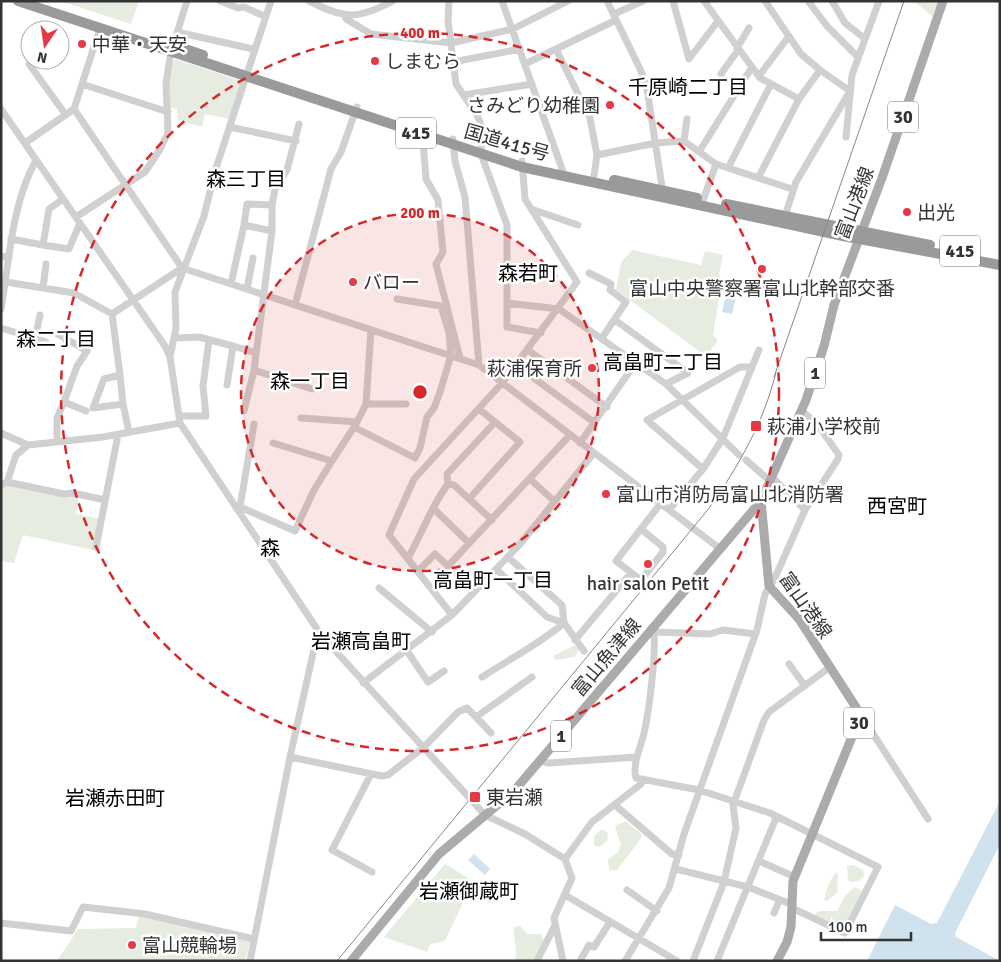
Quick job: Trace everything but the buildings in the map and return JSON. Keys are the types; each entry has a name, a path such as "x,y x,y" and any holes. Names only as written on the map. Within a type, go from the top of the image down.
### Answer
{"highway":[{"name":"国道415号","path":"18,1 172,49 522,164 1000,265"},
{"name":"国道415号","path":"38,1 172,49"},
{"name":"国道415号","path":"859,236 1000,258"}],"main road":[{"name":"富山港線","path":"861,715 799,619 768,586 761,501 802,411 824,346 834,305 882,178 943,1"},
{"name":"富山魚津線","path":"351,961 439,854 514,792 653,629 719,548 761,501"},
{"name":"30","path":"777,961 787,942 794,877 861,715"}],"street":[{"path":"11,239 69,249 78,220 145,172 168,133 166,83 172,49 187,1"},
{"path":"220,1 238,8 244,7 264,16"},
{"path":"170,357 176,328 175,292 182,268 204,216 215,171 253,49 271,1"},
{"path":"309,1 345,16 361,16 393,1"},
{"path":"449,1 448,21 456,84 477,115 482,127 481,151 506,225 507,327 541,332"},
{"path":"502,1 563,173"},
{"path":"345,16 346,20 371,34 450,43 513,29 568,1"},
{"path":"607,1 641,71 647,89 663,194"},
{"path":"525,64 643,1"},
{"path":"673,1 689,60 718,21"},
{"path":"704,1 759,76 798,99"},
{"path":"808,1 827,26 858,57"},
{"path":"832,1 845,24 864,38"},
{"path":"846,137 850,91 858,57 879,1"},
{"path":"766,2 801,54 850,91"},
{"path":"25,143 74,109 100,28"},
{"path":"721,74 738,49 749,28"},
{"path":"177,32 253,49"},
{"path":"759,76 789,36"},
{"path":"453,62 520,49"},
{"path":"556,49 590,118 597,155 594,180"},
{"path":"699,152 752,66"},
{"path":"33,70 66,115"},
{"path":"758,178 798,99 820,70"},
{"path":"82,84 168,112"},
{"path":"464,95 532,84"},
{"path":"728,168 771,84"},
{"path":"784,220 792,190 850,91"},
{"path":"566,104 580,98"},
{"path":"1,109 165,346 170,357 179,420 321,636 424,746 485,815 525,834 565,858 572,878 555,914 555,925 563,961"},
{"path":"74,109 182,268 479,365 593,454 719,548"},
{"path":"295,305 331,169 341,152 356,110"},
{"path":"684,141 687,118"},
{"path":"244,411 254,370 272,231 272,205 275,189 287,170 299,124"},
{"path":"230,127 296,141"},
{"path":"422,132 426,179 438,200 443,252 436,264 460,358"},
{"path":"597,155 656,143 684,141 716,164 792,190"},
{"path":"452,142 466,197 479,365"},
{"path":"1,309 6,282 5,257 27,176 36,160"},
{"path":"452,615 389,535 414,478 503,382 578,282 525,199 522,164"},
{"path":"702,203 716,164"},
{"path":"43,245 49,209 63,199"},
{"path":"231,284 247,204 272,205"},
{"path":"531,209 578,225"},
{"path":"244,225 272,231"},
{"path":"247,290 253,258"},
{"path":"43,288 46,264"},
{"path":"112,314 182,268"},
{"path":"506,271 531,269"},
{"path":"589,273 611,284 610,290 626,302 602,338"},
{"path":"6,282 74,293 112,314"},
{"path":"301,418 355,425 414,458 420,448 427,417 434,408 451,355 449,333 441,306 397,299"},
{"path":"507,303 559,309 666,384 739,455"},
{"path":"112,314 129,432"},
{"path":"35,339 40,315"},
{"path":"614,320 688,373 666,384"},
{"path":"1,328 46,342"},
{"path":"238,508 295,531 314,490 366,404 371,330"},
{"path":"56,333 87,351 77,366 57,418 57,442"},
{"path":"174,338 199,337 256,353"},
{"path":"1,432 28,445 118,435 179,420 206,416 203,386 209,340"},
{"path":"227,385 233,346"},
{"path":"528,350 607,407"},
{"path":"670,510 703,469 723,438 759,350"},
{"path":"580,443 607,407 636,362"},
{"path":"516,365 595,423"},
{"path":"703,469 647,420 740,367 751,367"},
{"path":"254,370 312,388"},
{"path":"120,376 104,378 93,408 124,404"},
{"path":"64,402 86,411"},
{"path":"366,404 406,404"},
{"path":"469,499 520,442 479,408"},
{"path":"625,961 669,888 699,790 755,634 768,586 774,580 805,510 838,459 838,454 818,425 802,411"},
{"path":"408,558 422,534 433,508 448,484 447,474 496,422"},
{"path":"238,508 254,424"},
{"path":"96,547 118,435"},
{"path":"448,566 570,435"},
{"path":"273,443 332,462"},
{"path":"28,445 16,455 4,484 64,494 73,493 105,500"},
{"path":"363,683 452,615 508,556 593,454"},
{"path":"746,460 771,479 805,510"},
{"path":"530,479 554,501"},
{"path":"448,484 454,485 492,520"},
{"path":"641,529 663,547 664,552 641,580 616,561 641,529 661,504"},
{"path":"433,508 469,543"},
{"path":"418,571 434,554 475,591"},
{"path":"508,556 562,605 564,623 584,651"},
{"path":"496,569 547,617 564,623"},
{"path":"575,640 631,573"},
{"path":"379,588 432,632"},
{"path":"482,677 526,649 534,646 564,623"},
{"path":"676,869 748,887 845,933 878,867 811,833 776,818 770,813 699,790 636,778 634,773 646,724 653,629 710,634 723,630 755,634"},
{"path":"250,961 290,757 316,640 321,636"},
{"path":"407,651 428,682 444,671"},
{"path":"788,664 805,686"},
{"path":"693,961 724,882 736,828 733,805 764,720 769,712 830,667"},
{"path":"476,717 532,677"},
{"path":"290,757 371,774 388,775 424,746 458,712 467,708 491,733"},
{"path":"861,715 928,819"},
{"path":"540,761 549,763 637,758"},
{"path":"371,774 332,850 372,872"},
{"path":"565,858 592,822 641,784 641,780"},
{"path":"614,805 672,854 679,855"},
{"path":"717,961 776,818"},
{"path":"759,862 794,877"},
{"path":"627,890 656,911"},
{"path":"565,895 677,961"},
{"path":"774,913 780,901"},
{"path":"1,923 71,931 83,907 145,914 254,939"},
{"path":"580,961 589,945 594,947 610,922"},
{"path":"540,960 555,925"}],"shaded area":[{"path":"60,1 139,1 131,24"},
{"path":"914,1 938,1 933,17"},
{"path":"175,59 241,81 230,119 205,114 202,127 178,120 177,109 170,108 169,102 170,77"},
{"path":"632,250 701,265 705,251 723,255 719,274 722,281 713,335 718,340 706,356 616,290 621,262"},
{"path":"8,483 79,496 76,514 100,519 94,550 23,535 14,563 1,561 1,498 3,488"},
{"path":"575,645 579,650 574,657 555,660 553,656"},
{"path":"626,821 642,835 617,870 609,870 608,859 618,852 621,845 615,826"},
{"path":"602,829 608,833 607,841 599,847 594,845 594,836"},
{"path":"445,864 473,881 445,941 430,944 427,952 384,937"},
{"path":"853,865 863,870 864,875 859,881 851,882 848,879 847,866"},
{"path":"836,872 838,875 837,893 827,901 824,900 830,882"},
{"path":"854,887 861,890 862,896 844,927 816,916 816,913 819,911 837,911 845,896"},
{"name":"富山競輪場","path":"139,915 250,941 245,961 57,961 78,929 136,928"},
{"path":"520,926 528,934 541,934 543,938 542,948 535,961 515,961 514,927"}],"water":[{"path":"727,291 737,293 732,314 722,312"},
{"path":"1000,801 1000,844 955,933 956,937 1000,961 867,961 895,905 931,924 937,923"},
{"path":"474,854 490,869 485,875 468,860"}],"tram line":[{"path":"774,377 904,1"},
{"path":"337,961 710,507 731,475 757,426 765,408 776,372"}],"place":[{"name":"中華・天安","path":"82,44"},
{"name":"しまむら","path":"375,61"},
{"name":"さみどり幼稚園","path":"610,105"},
{"name":"出光","path":"907,212"},
{"name":"富山中央警察署富山北幹部交番","path":"762,269"},
{"name":"バロー","path":"353,282"},
{"name":"萩浦保育所","path":"592,368"},
{"name":"萩浦小学校前","path":"756,426"},
{"name":"富山市消防局富山北消防署","path":"606,494"},
{"name":"hair salon Petit","path":"648,564"},
{"name":"東岩瀬","path":"475,797"},
{"name":"富山競輪場","path":"132,945"}],"district":[{"name":"千原崎二丁目","path":"688,87"},
{"name":"森三丁目","path":"246,179"},
{"name":"森若町","path":"528,273"},
{"name":"森二丁目","path":"56,339"},
{"name":"高畠町二丁目","path":"663,362"},
{"name":"森一丁目","path":"310,381"},
{"name":"西宮町","path":"897,506"},
{"name":"森","path":"270,548"},
{"name":"高畠町一丁目","path":"493,580"},
{"name":"岩瀬高畠町","path":"361,641"},
{"name":"岩瀬赤田町","path":"115,798"},
{"name":"岩瀬御蔵町","path":"469,891"}]}
